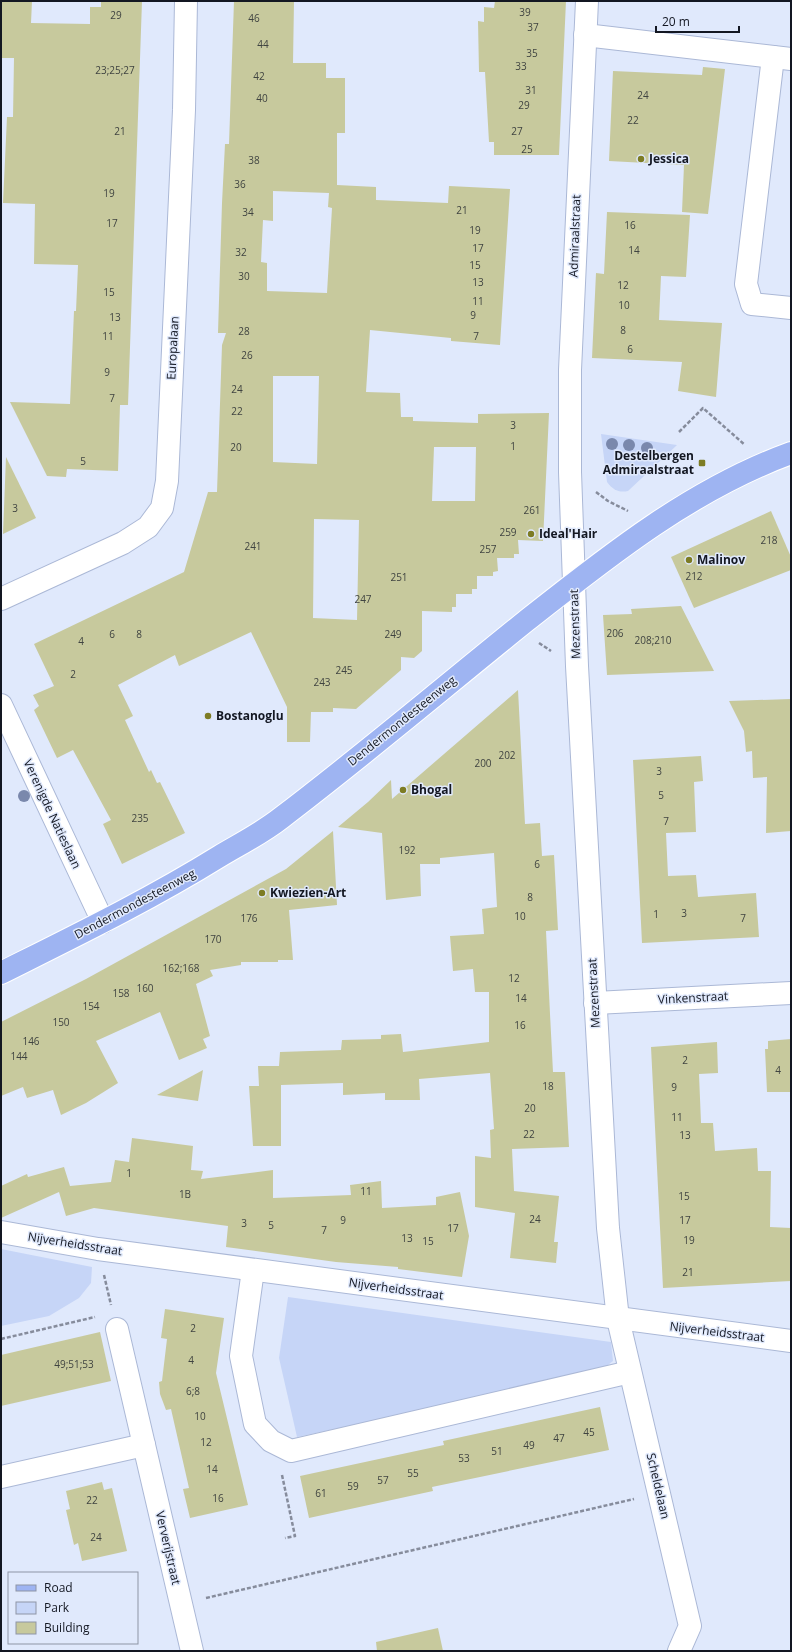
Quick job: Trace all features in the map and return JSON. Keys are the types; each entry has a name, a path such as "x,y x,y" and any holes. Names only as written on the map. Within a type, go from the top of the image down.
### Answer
{"main road":[{"name":"Dendermondesteenweg","path":"1,973 103,922 195,872 277,821 574,583 679,507 720,484 765,462 791,453"}],"street":[{"name":"Europalaan","path":"1,599 123,543 148,527 162,508 167,481 183,118 186,1"},
{"name":"Admiraalstraat","path":"574,583 570,472 570,370 587,1"},
{"path":"585,35 782,58 746,284 752,304 791,308"},
{"name":"Mezenstraat","path":"574,583 577,666 608,1228 618,1319"},
{"name":"Verenigde Natieslaan","path":"1,705 103,922"},
{"name":"Vinkenstraat","path":"595,1003 791,993"},
{"name":"Nijverheidsstraat","path":"1,1232 98,1249 791,1341"},
{"path":"252,1270 241,1356 255,1424 271,1441 291,1451 630,1372"},
{"name":"Scheldelaan","path":"618,1319 690,1626 681,1651"},
{"name":"Ververijstraat","path":"117,1329 192,1651"},
{"path":"1,1477 144,1445"}],"path":[{"path":"679,432 703,408 765,462"},
{"path":"570,472 608,501 656,524"},
{"name":"Mezenstraat","path":"516,629 577,666"},
{"path":"98,1249 111,1306"},
{"path":"1,1339 98,1317"},
{"path":"181,1604 659,1493"}],"green space":[{"path":"601,434 677,445 628,491 622,492 614,489 607,482"},
{"path":"1,1249 92,1267 91,1283 79,1298 49,1316 1,1326"},
{"path":"288,1297 611,1342 613,1361 599,1372 297,1437 279,1358"}],"building":[{"path":"1,1 32,1 31,23 90,24 90,7 101,7 101,1 142,1 128,405 120,405 118,471 67,469 66,477 47,476 10,402 70,404 74,311 76,311 78,265 34,264 35,204 3,203 7,117 13,117 14,58 1,58"},
{"path":"234,1 294,1 293,63 326,63 326,78 345,78 345,133 337,133 337,185 376,187 376,200 448,203 449,186 510,189 500,345 451,341 451,338 370,330 366,392 400,393 401,417 413,417 413,421 478,423 478,414 549,413 543,541 518,540 519,554 514,554 514,558 497,558 498,571 493,572 493,576 477,576 477,589 472,589 472,594 456,594 456,607 452,607 452,612 422,611 422,651 414,658 401,657 401,670 356,709 333,708 333,712 311,712 310,742 287,742 287,707 251,632 179,666 175,655 118,685 133,716 125,720 149,772 151,770 157,783 160,782 185,833 122,864 103,824 111,820 73,750 57,758 34,710 39,706 33,695 54,686 34,644 184,572 208,492 217,492 222,345 226,333 218,333 222,203 225,144 229,144","holes":["273,191 329,193 328,207 332,208 327,293 267,291 267,263 261,262 263,220 273,221","273,376 319,376 317,464 273,462","434,447 476,447 475,501 432,501","314,519 359,520 357,620 313,618"]},
{"path":"495,1 566,1 559,155 494,155 494,142 489,142 485,72 479,72 478,21 484,22 484,7 494,8"},
{"path":"703,67 725,69 708,214 682,212 684,165 609,161 613,71 702,75"},
{"path":"607,212 690,215 686,277 661,276 659,320 722,323 716,397 678,391 682,362 592,358 596,273 604,274"},
{"path":"6,457 36,518 3,534"},
{"path":"771,511 791,557 791,570 694,608 671,557"},
{"path":"681,606 714,671 607,675 603,615 632,614 631,609"},
{"path":"518,690 525,824 540,823 542,856 554,855 558,930 546,931 550,1014 553,1072 565,1072 569,1147 512,1149 514,1191 559,1196 554,1242 558,1242 556,1263 510,1258 515,1213 475,1207 475,1156 491,1158 490,1130 494,1129 490,1073 419,1079 420,1100 385,1100 385,1093 343,1095 343,1083 281,1085 281,1146 253,1146 249,1086 259,1086 258,1066 279,1066 280,1052 341,1050 342,1040 381,1039 381,1035 401,1034 403,1052 489,1042 489,992 475,992 473,969 453,971 450,936 484,934 482,909 497,907 494,853 440,858 440,864 420,864 421,896 386,900 382,833 338,827 391,780 392,799"},
{"path":"791,699 791,831 766,833 767,777 753,778 752,751 746,752 744,731 729,701"},
{"path":"701,756 703,781 694,782 696,832 666,833 668,876 696,875 698,897 756,893 759,937 642,943 633,760"},
{"path":"333,831 337,905 289,910 293,960 278,960 278,962 241,962 241,965 210,970 213,976 196,984 210,1036 203,1039 207,1048 179,1060 160,1012 96,1041 118,1083 86,1103 61,1115 53,1090 27,1098 23,1087 1,1096 1,1022 86,979 286,869"},
{"path":"791,1039 791,1092 767,1092 765,1049 768,1049 768,1041"},
{"path":"717,1042 718,1073 699,1074 701,1123 713,1123 715,1151 757,1148 758,1171 771,1171 770,1227 791,1228 791,1281 663,1288 651,1047"},
{"path":"203,1070 198,1101 157,1095"},
{"path":"132,1138 193,1146 191,1170 203,1171 201,1179 273,1170 273,1198 351,1195 350,1185 381,1181 382,1208 436,1205 436,1197 460,1192 469,1236 462,1277 398,1269 398,1267 336,1262 226,1247 228,1226 94,1208 66,1216 59,1192 1,1218 1,1186 27,1174 28,1177 64,1167 70,1186 111,1182 115,1160 129,1162"},
{"path":"165,1309 224,1318 216,1373 248,1505 190,1518 183,1489 189,1488 171,1409 166,1410 160,1394 159,1382 162,1381 167,1339 161,1338"},
{"path":"100,1332 111,1381 1,1406 1,1355"},
{"path":"600,1407 609,1450 432,1487 433,1491 309,1518 300,1476 444,1445 443,1441"},
{"path":"102,1482 104,1490 112,1488 127,1551 82,1561 78,1543 74,1545 66,1510 70,1509 66,1491"},
{"path":"438,1628 443,1651 377,1651 376,1642"}],"place":[{"name":"Jessica","path":"641,159"},
{"name":"Destelbergen Admiraalstraat","path":"702,463"},
{"name":"Ideal'Hair","path":"531,534"},
{"name":"Malinov","path":"689,560"},
{"name":"Bostanoglu","path":"208,716"},
{"name":"Bhogal","path":"403,790"},
{"name":"Kwiezien-Art","path":"262,893"}]}
